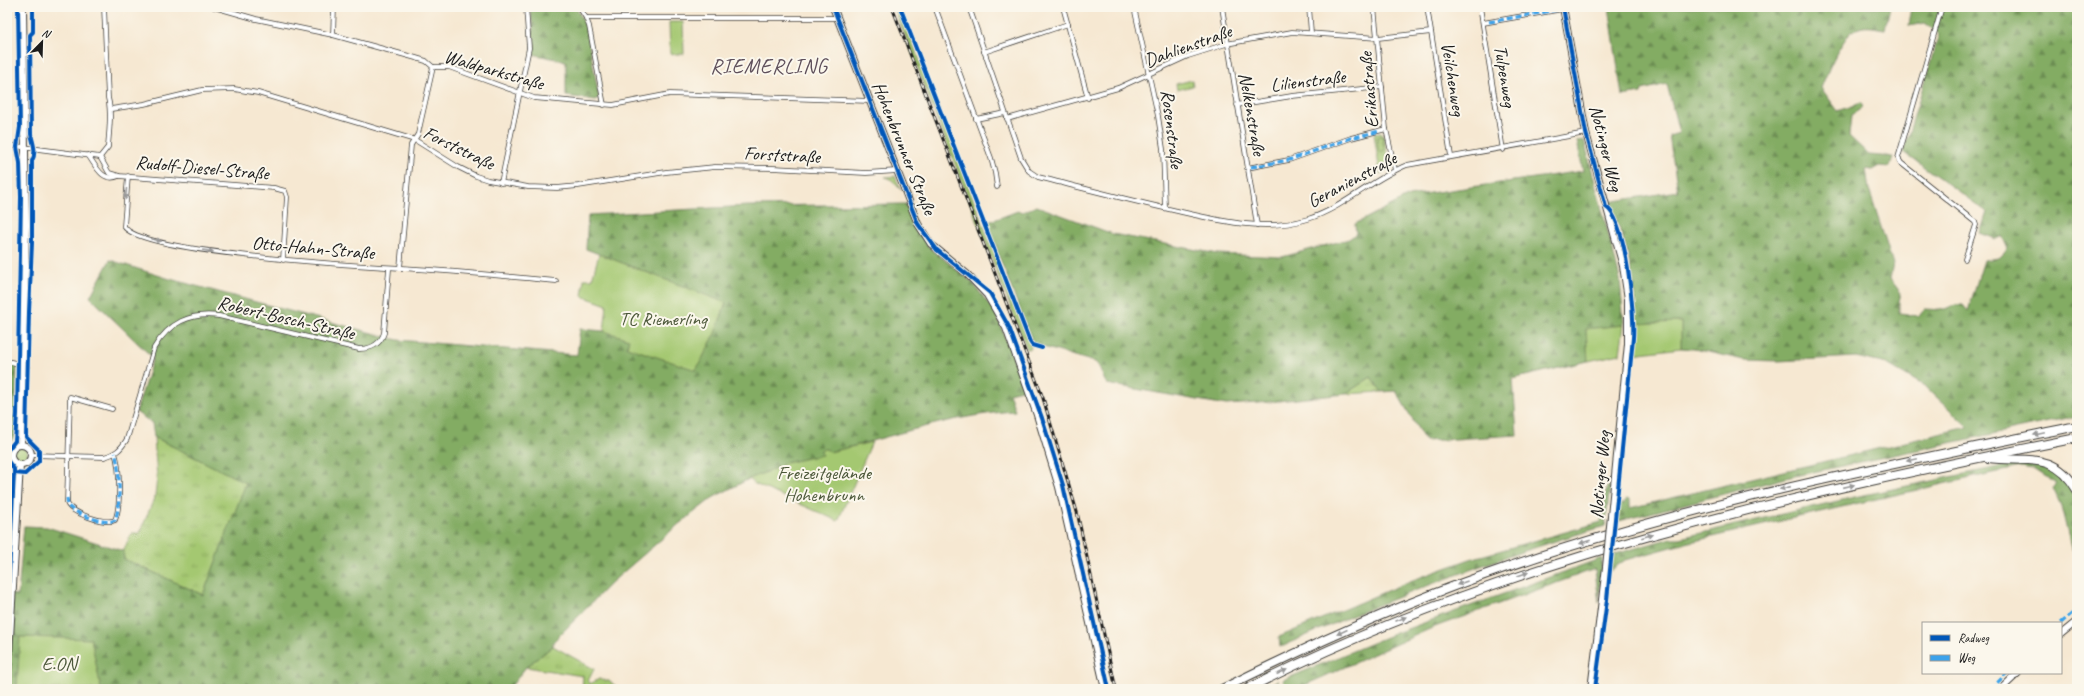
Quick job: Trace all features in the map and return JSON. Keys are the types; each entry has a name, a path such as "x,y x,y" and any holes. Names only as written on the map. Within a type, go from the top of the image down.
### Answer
{"highway":[{"path":"1222,689 1267,666 1383,614 1487,574 1604,536 1778,490 2077,426"},
{"path":"1247,689 1394,622 1445,601 1545,566 1714,518 1811,494 2077,438"},
{"path":"1982,457 2000,460 2032,459 2046,462 2067,476 2077,490"}],"street":[{"path":"21,445 26,225 23,7"},
{"path":"7,145 88,154 100,157 108,148 109,115 111,109 108,98 104,7"},
{"name":"Waldparkstraße","path":"214,7 251,18 333,35 419,59 433,67 449,68 534,98 604,105 624,103 670,94 870,101"},
{"path":"333,35 334,7"},
{"path":"501,183 518,93 529,48 526,7"},
{"path":"579,7 586,18 604,105"},
{"name":"Hohenbrunner Straße","path":"833,7 918,224 926,237 937,250 977,283 994,305 1006,328 1037,414 1060,487 1105,689"},
{"path":"936,7 995,173 997,187"},
{"path":"969,7 1007,119"},
{"path":"1063,7 1088,98"},
{"name":"Rosenstraße","path":"1134,7 1150,74 1162,146 1165,208"},
{"name":"Nelkenstraße","path":"1222,7 1226,44 1257,225"},
{"path":"1309,7 1311,33"},
{"name":"Erikastraße","path":"1374,7 1386,129 1395,170"},
{"name":"Veilchenweg","path":"1427,7 1451,156"},
{"name":"Tulpenweg","path":"1480,7 1503,150"},
{"path":"1942,7 1898,158 1901,163 1975,222 1976,225 1965,259"},
{"path":"1483,23 1563,8"},
{"name":"Notinger Weg","path":"1563,8 1586,133 1623,266 1629,307 1627,350 1606,567 1591,689"},
{"path":"586,18 837,18"},
{"path":"984,52 1068,24"},
{"name":"Dahlienstraße","path":"1007,119 1088,98 1118,88 1188,56 1226,44 1279,33 1311,33 1378,38 1431,32"},
{"path":"400,268 411,145 415,140 433,67"},
{"name":"Lilienstraße","path":"1237,105 1292,96 1382,86"},
{"name":"Forststraße","path":"111,109 144,104 202,90 234,89 261,93 415,140 467,171 501,183 528,187 557,188 666,172 728,167 866,173 897,171"},
{"path":"976,119 1005,113"},
{"name":"Geranienstraße","path":"1007,119 1025,166 1038,177 1165,208 1243,224 1257,225 1281,225 1310,218 1352,198 1395,170 1419,162 1451,156 1503,150 1586,133"},
{"path":"1248,168 1289,160 1351,138 1386,129"},
{"name":"Rudolf-Diesel-Straße","path":"88,154 105,177 112,179 119,176"},
{"name":"Rudolf-Diesel-Straße","path":"100,157 109,173 119,176 282,189 285,191 287,197 283,260"},
{"name":"Otto-Hahn-Straße","path":"128,176 124,226 128,232 202,250 283,260 556,281"},
{"name":"Robert-Bosch-Straße","path":"115,453 127,439 154,348 160,337 176,323 196,315 219,316 359,349 371,348 380,342 384,333 389,269"},
{"path":"7,361 23,364"},
{"path":"31,456 68,457 104,457 115,453 119,466 117,512 115,520 108,522 79,514 68,506 68,457 70,397 112,409"},
{"path":"21,445 28,448 31,456 29,461 20,465 13,462 10,455 14,448 21,445"},
{"path":"7,689 16,564 20,465"},
{"path":"7,526 18,528"},
{"path":"2062,633 2077,621"},
{"path":"2001,689 2017,674"}],"green space":[{"path":"530,7 576,7 586,27 599,97 596,100 566,96 566,61 532,54 533,29"},
{"path":"894,7 899,7 1031,348 1027,349"},
{"path":"1609,7 1890,7 1885,29 1862,27 1853,31 1847,37 1836,54 1821,88 1838,111 1861,103 1863,108 1851,116 1849,136 1869,155 1893,157 1890,167 1879,166 1872,170 1866,169 1869,190 1893,264 1890,279 1901,293 1899,301 1899,314 1919,316 1925,309 1945,310 1956,305 1963,305 1968,311 1984,260 1999,258 2008,249 2002,236 1996,239 1980,233 1987,212 1903,152 1939,34 1925,23 1909,26 1912,7 2077,7 2077,416 1790,477 1615,522 1618,503 1624,504 1626,499 1630,500 1630,508 1968,427 1926,387 1887,364 1856,357 1778,361 1744,360 1694,349 1681,348 1681,322 1635,324 1634,292 1629,261 1615,216 1608,202 1678,191 1669,136 1679,133 1667,84 1642,90 1641,93 1622,96"},
{"path":"669,22 683,22 684,54 670,54"},
{"path":"1192,80 1193,86 1177,90 1176,84"},
{"path":"1381,133 1384,137 1390,165 1388,169 1380,174 1374,134"},
{"path":"1382,136 1384,151 1379,152 1377,137"},
{"path":"1584,140 1620,279 1624,325 1586,329 1588,361 1513,379 1517,435 1425,441 1396,391 1382,392 1371,377 1345,394 1226,405 1107,384 1095,362 1033,344 986,223 1018,211 1022,212 1037,206 1113,234 1218,254 1282,257 1349,239 1356,234 1355,224 1409,196 1583,171 1577,141"},
{"path":"895,176 901,190 892,180 885,177"},
{"path":"906,204 916,226 929,247 973,283 996,314 1025,389 1009,393 1015,411 991,413 922,427 830,452 826,449 821,450 822,455 785,463 714,497 679,524 612,582 553,642 553,646 526,667 509,689 101,689 91,639 20,637 17,689 7,689 7,593 18,595 24,526 47,527 123,551 124,559 203,595 246,483 154,437 152,423 136,412 153,358 90,297 110,260 170,279 398,340 577,355 580,329 604,331 629,339 627,347 696,370 714,336 726,303 586,249 588,215 748,206"},
{"name":"TC Riemerling","path":"599,254 726,303 714,336 696,370 627,347 629,339 604,331 607,305 582,296 584,279 592,279"},
{"path":"1681,322 1681,348 1633,354 1635,324"},
{"path":"1624,325 1620,354 1588,361 1586,329"},
{"path":"7,364 17,366 15,436 7,446"},
{"path":"1371,377 1382,392 1345,394"},
{"path":"154,437 247,483 203,595 124,559 123,551 132,533 140,533 155,496 157,478"},
{"name":"Freizeitgelände Hohenbrunn","path":"872,442 838,521 755,484 749,479 779,467 785,463 822,455 821,450 826,449 830,452"},
{"path":"20,447 27,452 28,455 23,462 20,463 13,458 12,455 17,448"},
{"path":"2031,463 2058,475 2069,484 2073,490 2076,497 2078,511 2077,525 2073,528 2077,541 2077,557 2071,547 2061,506 2053,488 2057,484 2034,469 2020,467 1686,543 1625,560 1610,571 1612,555 1671,538 1680,538 1859,496 2003,466"},
{"path":"1607,486 1610,487 1605,526 1521,552 1440,581 1360,612 1280,647 1279,637 1410,581 1470,559 1601,522"},
{"path":"1602,558 1599,602 1595,569 1432,628 1296,689 1285,689 1283,680 1396,633"},
{"name":"E.ON","path":"20,637 91,639 101,689 17,689"},
{"path":"553,646 594,669 588,681 590,684 599,679 609,681 618,689 582,689 583,676 526,667"},
{"path":"1278,680 1279,689 1262,689"}],"railway":[{"path":"892,7 1043,398 1077,512 1116,689"}],"marked path":[{"path":"1489,22 1556,10"},
{"path":"1251,167 1289,160 1351,138 1380,131"},
{"path":"67,498 68,506 83,515 98,520 115,520 118,506 119,487 117,459 115,453"},
{"path":"2062,622 2077,609"},
{"path":"1991,689 2006,674"}],"cycle path":[{"path":"7,451 15,441 17,414 21,197 20,163 17,147 20,127 18,7"},
{"path":"14,473 25,474 39,461 39,450 26,437 32,243 32,161 34,151 34,144 31,134 30,35 33,32 33,7"},
{"path":"833,7 918,224 937,250 990,293 1009,327 1042,418 1063,485 1109,689"},
{"path":"900,7 1030,342 1032,345 1042,348"},
{"path":"1563,7 1586,133 1606,207 1613,215 1624,247 1631,289 1633,326 1607,600 1595,689"},
{"path":"7,460 14,469 7,613"}],"district":[{"name":"RIEMERLING","path":"769,66"}]}
